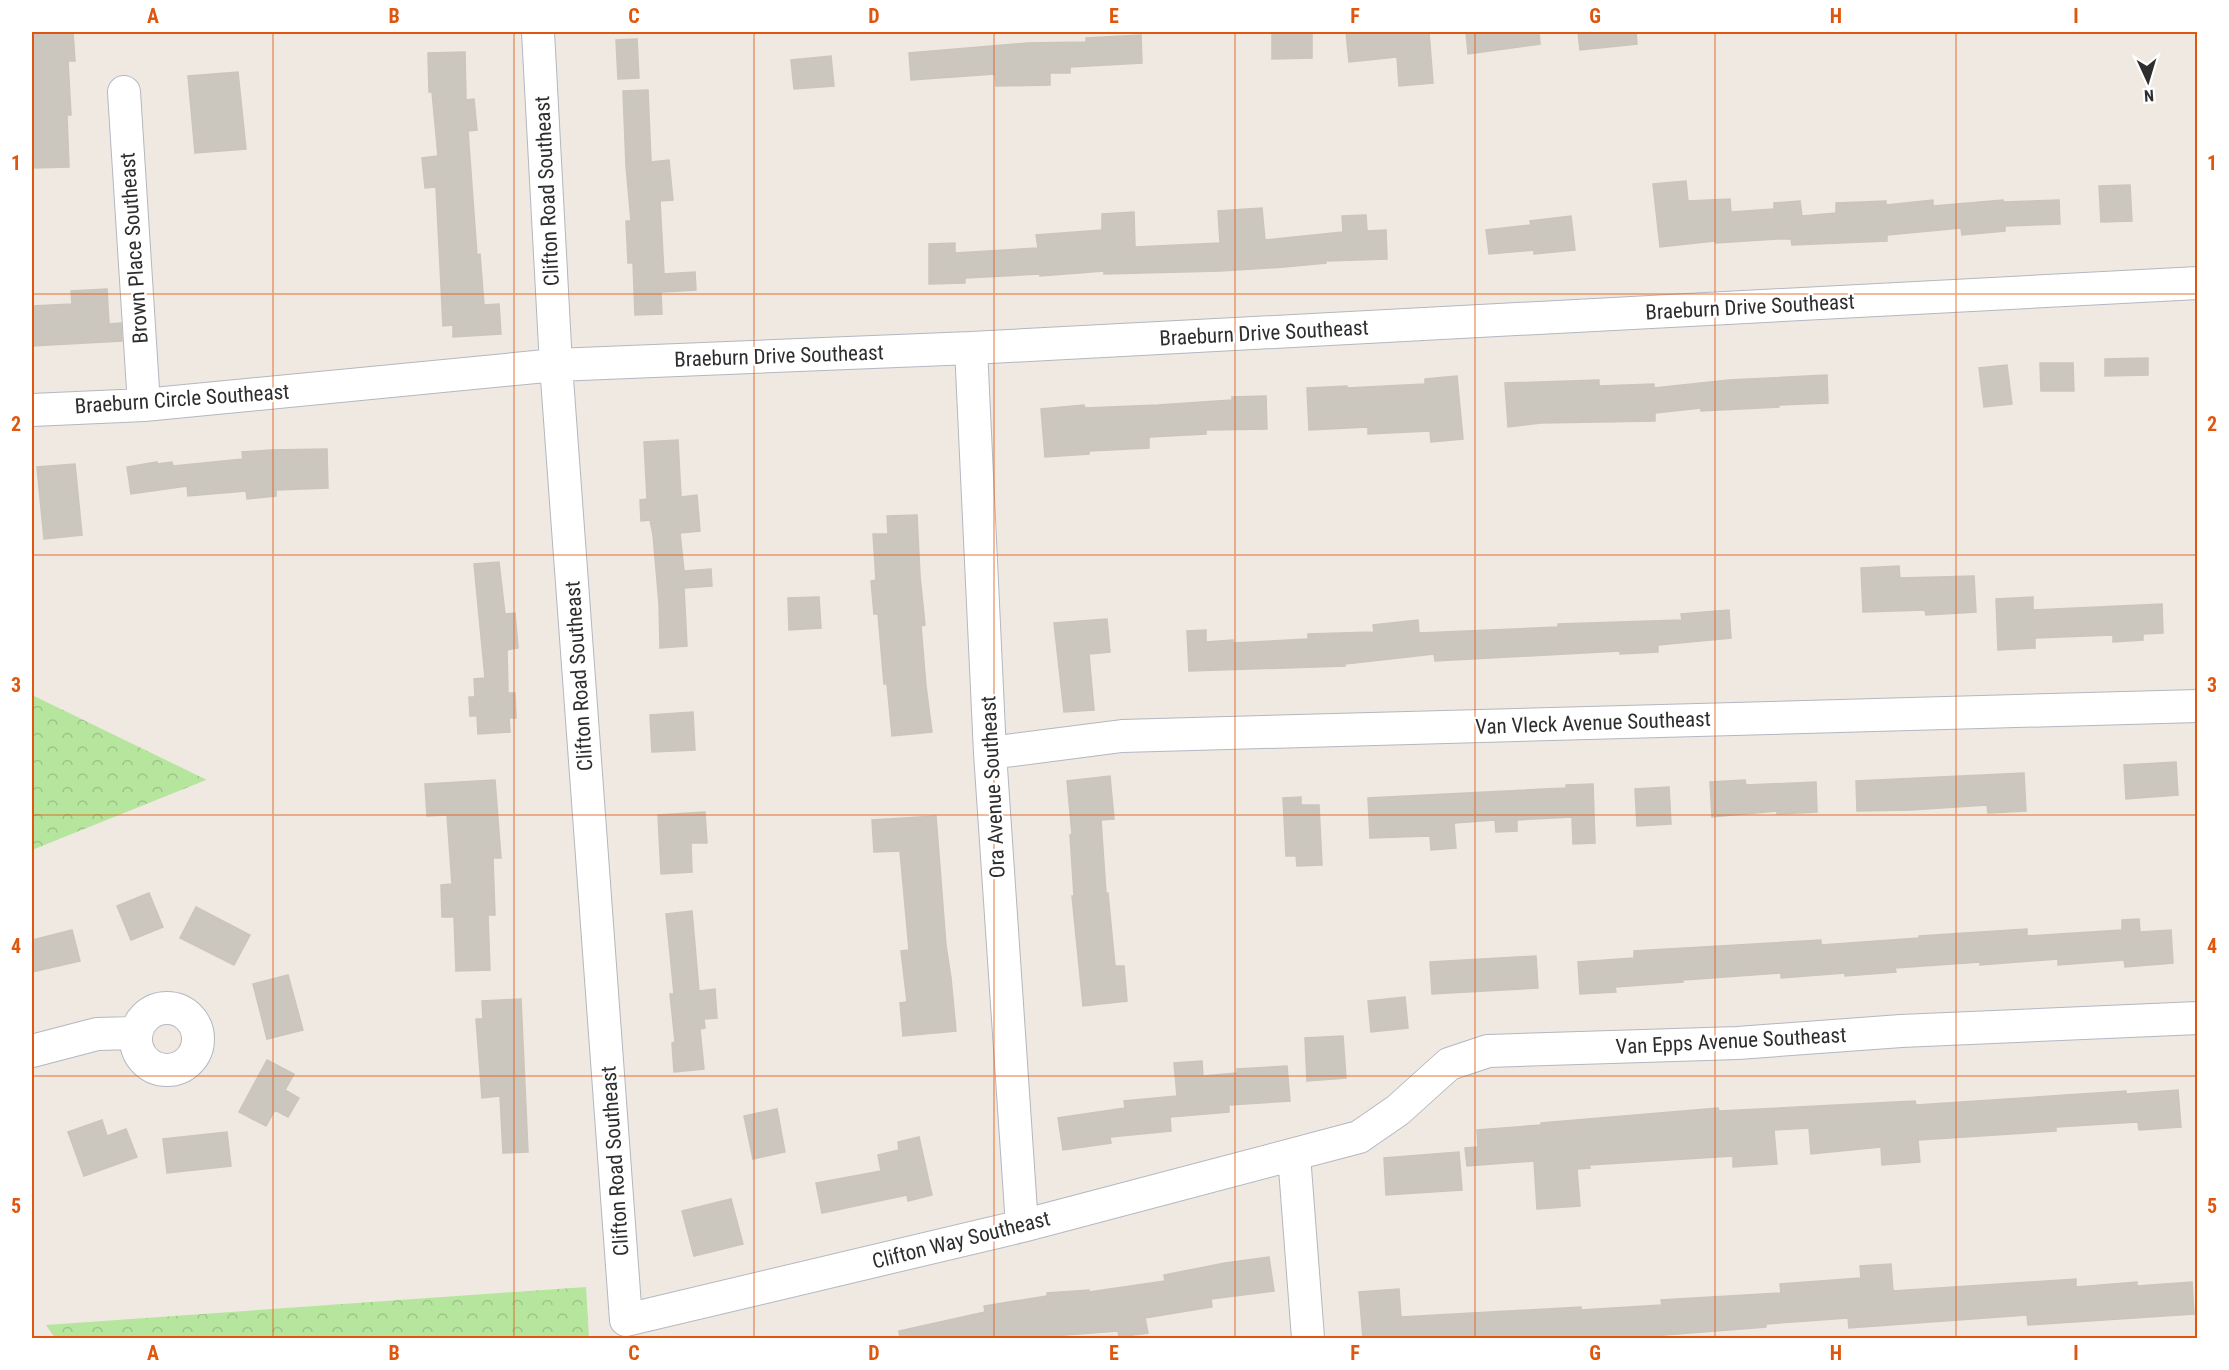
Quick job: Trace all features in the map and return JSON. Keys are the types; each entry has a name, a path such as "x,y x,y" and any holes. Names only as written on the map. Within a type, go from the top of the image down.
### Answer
{"street":[{"name":"Clifton Road Southeast","path":"538,32 556,365 626,1320"},
{"name":"Brown Place Southeast","path":"124,92 144,405"},
{"name":"Braeburn Drive Southeast","path":"332,387 556,365 971,348 2198,283"},
{"name":"Ora Avenue Southeast","path":"971,348 990,753 1022,1226"},
{"name":"Braeburn Circle Southeast","path":"32,410 144,405 332,387"},
{"name":"Van Vleck Avenue Southeast","path":"990,753 1122,736 2198,706"},
{"name":"Van Epps Avenue Southeast","path":"1294,1155 1359,1137 1398,1110 1449,1064 1488,1051 1738,1043 1901,1031 2198,1018"},
{"path":"32,1052 97,1034 135,1033"},
{"name":"Clifton Way Southeast","path":"626,1320 1022,1226 1294,1155"},
{"path":"1294,1155 1308,1338"}],"green space":[{"path":"32,695 205,779 206,780 32,850"},
{"path":"586,1287 589,1338 55,1338 46,1325"}],"building":[{"path":"32,32 73,32 75,61 68,61 71,115 67,115 69,167 32,168"},
{"path":"1272,32 1312,32 1312,58 1272,59"},
{"path":"1346,32 1429,32 1433,83 1399,86 1397,57 1349,62"},
{"path":"1466,32 1539,32 1540,44 1468,54"},
{"path":"1578,32 1636,32 1637,44 1580,50"},
{"path":"1141,35 1142,63 1070,67 1070,73 1050,73 1050,85 996,86 995,74 911,80 909,53 1028,43 1086,42 1086,38"},
{"path":"637,39 639,78 618,79 616,40"},
{"path":"465,52 466,100 474,99 477,130 468,131 477,255 480,254 484,305 499,304 501,334 453,337 453,325 443,326 436,187 425,188 422,158 438,156 432,92 429,92 428,53"},
{"path":"831,56 834,86 794,89 791,60"},
{"path":"238,72 246,149 195,153 188,76"},
{"path":"648,90 651,162 669,160 673,200 660,201 664,274 695,272 696,290 661,292 662,314 635,315 633,263 628,263 626,221 631,221 623,91"},
{"path":"1686,181 1688,201 1730,199 1731,212 1774,209 1774,203 1800,201 1802,216 1836,213 1836,203 1886,201 1886,205 1933,200 1933,206 2003,200 2003,202 2059,200 2060,224 2005,226 2005,231 1962,235 1961,228 1887,235 1887,241 1792,245 1791,239 1777,239 1716,243 1715,241 1660,247 1653,184"},
{"path":"2130,185 2132,221 2101,222 2099,186"},
{"path":"1262,208 1265,240 1343,232 1342,216 1366,215 1367,231 1386,230 1387,259 1325,261 1326,263 1220,271 1104,274 1104,271 965,278 965,283 929,284 929,244 955,243 955,253 1038,248 1036,235 1102,230 1102,214 1134,212 1135,247 1220,243 1218,211"},
{"path":"1571,216 1575,250 1534,254 1534,250 1489,254 1486,230 1531,225 1530,221"},
{"path":"107,289 109,324 121,323 122,341 32,346 32,306 72,304 71,291"},
{"path":"2148,358 2148,375 2105,376 2105,359"},
{"path":"2040,363 2073,363 2074,391 2041,391"},
{"path":"2007,365 2012,404 1984,407 1979,368"},
{"path":"1827,375 1828,403 1701,411 1701,408 1655,413 1655,421 1541,423 1508,427 1505,383 1599,380 1599,386 1654,384 1654,388 1729,380"},
{"path":"1457,376 1463,439 1431,442 1430,431 1368,434 1368,427 1309,430 1307,388 1425,384 1425,379"},
{"path":"1266,396 1267,429 1206,430 1206,434 1149,437 1149,448 1089,451 1089,454 1045,457 1041,409 1084,405 1085,408 1158,405 1232,400 1232,397"},
{"path":"678,440 681,497 697,495 700,531 680,533 684,571 711,569 712,586 684,588 687,646 660,648 653,535 650,520 641,521 640,500 647,499 644,442"},
{"path":"327,449 328,488 276,490 276,496 247,499 246,491 188,496 187,486 131,494 127,467 157,462 157,464 172,462 173,466 243,459 242,452"},
{"path":"75,464 82,535 44,539 37,467"},
{"path":"917,515 925,625 921,626 932,732 892,736 887,684 884,684 878,614 874,614 871,581 876,580 873,534 888,534 887,516"},
{"path":"499,562 505,614 515,613 518,648 507,650 508,693 515,693 516,718 509,718 510,732 478,734 477,716 470,716 469,697 475,697 474,679 485,678 474,564"},
{"path":"1899,566 1900,578 1974,576 1976,612 1926,615 1925,610 1863,612 1861,568"},
{"path":"819,597 821,628 789,630 788,598"},
{"path":"2033,597 2033,610 2162,604 2163,633 2143,634 2143,640 2113,642 2113,635 2035,638 2035,648 1998,650 1996,599"},
{"path":"1729,610 1731,638 1658,645 1658,652 1620,654 1620,651 1435,661 1434,654 1345,664 1345,666 1189,671 1187,631 1206,630 1206,642 1233,640 1233,643 1308,639 1308,634 1374,632 1373,625 1418,620 1419,633 1558,627 1558,624 1682,620 1681,614"},
{"path":"1107,619 1110,652 1089,654 1094,710 1064,712 1054,623"},
{"path":"693,712 695,750 652,752 650,715"},
{"path":"2176,762 2178,795 2126,799 2124,765"},
{"path":"2024,773 2026,811 1988,813 1987,805 1857,811 1856,781"},
{"path":"1110,776 1114,819 1101,820 1106,893 1108,893 1115,966 1124,966 1127,1001 1083,1006 1072,896 1074,896 1070,835 1072,834 1067,781"},
{"path":"495,780 501,858 493,858 495,915 488,915 490,970 456,971 454,917 442,917 441,885 452,884 447,815 427,816 425,784"},
{"path":"1745,780 1746,785 1816,782 1817,812 1777,814 1777,811 1712,817 1710,782"},
{"path":"1593,784 1595,843 1573,844 1572,817 1517,820 1517,831 1496,832 1495,820 1454,823 1456,848 1431,850 1430,836 1370,838 1368,798 1566,788 1566,785"},
{"path":"1669,787 1671,824 1637,826 1635,789"},
{"path":"1301,797 1301,805 1319,805 1322,865 1297,866 1296,856 1286,856 1283,798"},
{"path":"705,812 707,843 691,843 692,872 661,874 658,815"},
{"path":"936,816 946,945 956,1031 903,1036 900,1003 907,1002 901,951 909,950 900,851 874,852 872,820"},
{"path":"149,893 163,927 131,940 117,906"},
{"path":"196,907 250,935 234,965 180,938"},
{"path":"692,911 699,991 715,989 717,1018 704,1019 705,1028 700,1029 704,1069 674,1072 672,1043 675,1042 670,994 674,994 666,914"},
{"path":"2139,919 2140,932 2171,930 2173,963 2125,967 2124,960 2058,965 2058,959 1980,965 1980,962 1895,968 1896,972 1845,976 1845,973 1781,978 1781,973 1683,980 1683,982 1615,987 1616,992 1580,994 1578,962 1634,958 1634,951 1821,940 1821,945 2027,929 2027,936 2122,930 2122,920"},
{"path":"72,930 80,961 32,972 32,940"},
{"path":"1536,956 1538,988 1432,994 1430,962"},
{"path":"288,975 303,1030 267,1039 253,984"},
{"path":"1405,997 1408,1028 1371,1032 1368,1001"},
{"path":"521,999 528,1152 503,1153 500,1096 482,1098 476,1019 483,1019 482,1001"},
{"path":"1343,1036 1346,1078 1307,1081 1305,1038"},
{"path":"267,1060 294,1074 285,1090 299,1098 288,1117 275,1110 266,1126 239,1112"},
{"path":"1202,1061 1203,1076 1237,1073 1237,1069 1287,1066 1290,1101 1229,1105 1229,1112 1170,1117 1171,1131 1110,1137 1111,1143 1063,1150 1058,1118 1125,1108 1124,1101 1177,1096 1174,1063"},
{"path":"2178,1090 2181,1127 2139,1130 2138,1122 2056,1127 2056,1131 1918,1140 1920,1162 1882,1165 1881,1147 1811,1154 1809,1128 1774,1130 1777,1164 1733,1167 1733,1156 1589,1165 1590,1168 1577,1169 1580,1206 1537,1209 1534,1161 1467,1166 1465,1148 1478,1147 1477,1130 1718,1108 1719,1111 1915,1101 1916,1105 2126,1091 2126,1094"},
{"path":"777,1109 785,1152 753,1159 744,1116"},
{"path":"102,1120 107,1136 126,1129 137,1157 84,1176 68,1132"},
{"path":"227,1132 231,1166 167,1173 163,1139"},
{"path":"919,1137 932,1195 908,1201 907,1195 822,1213 816,1183 881,1171 878,1155 899,1150 898,1142"},
{"path":"1459,1152 1462,1190 1386,1195 1384,1158"},
{"path":"731,1199 743,1244 694,1256 682,1211"},
{"path":"1269,1257 1274,1291 1211,1299 1212,1307 1145,1318 1148,1333 1119,1337 1118,1331 1027,1338 900,1338 899,1331 985,1312 984,1306 1047,1296 1047,1293 1089,1290 1089,1292 1165,1281 1164,1275"},
{"path":"1891,1264 1893,1291 2076,1279 2076,1287 2137,1282 2137,1286 2192,1282 2194,1314 2028,1325 2027,1315 1849,1328 1848,1318 1766,1324 1766,1327 1639,1338 1363,1338 1359,1292 1399,1289 1401,1317 1581,1307 1581,1310 1662,1305 1661,1300 1781,1293 1780,1284 1861,1278 1860,1266"}]}
